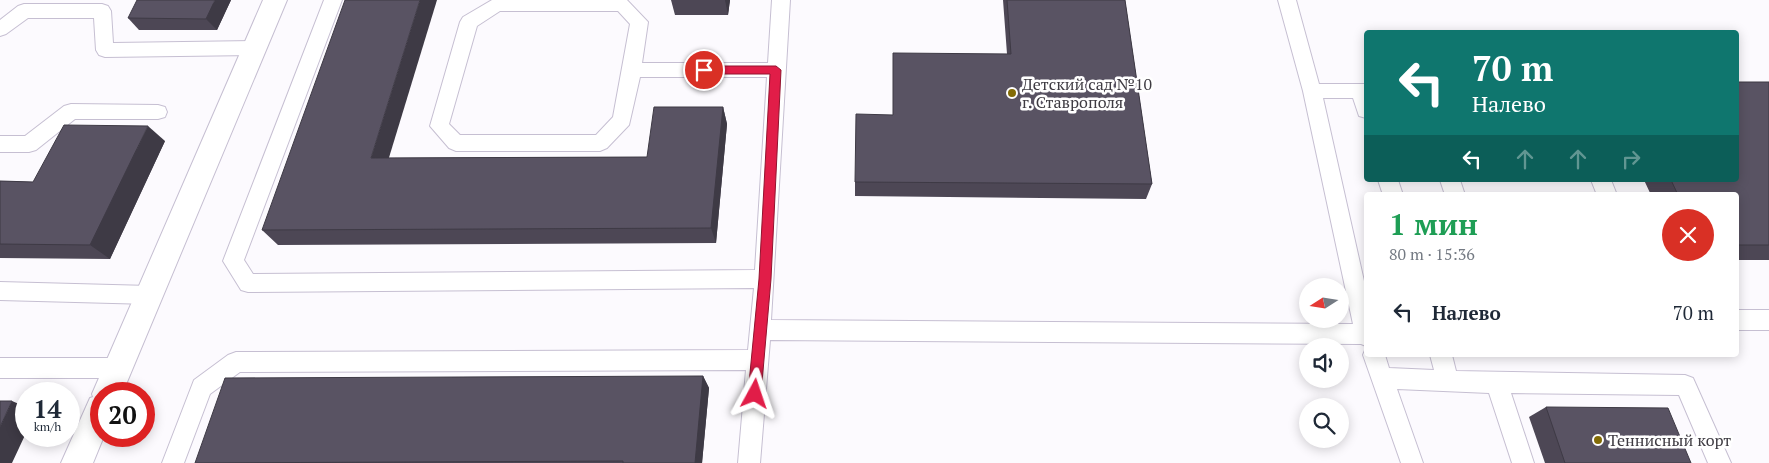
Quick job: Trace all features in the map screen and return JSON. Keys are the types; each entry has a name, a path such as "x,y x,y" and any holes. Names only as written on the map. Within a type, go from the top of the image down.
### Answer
{"street":[{"path":"113,382 275,0"},
{"path":"77,463 90,433"}],"lane":[{"path":"333,0 233,261 248,283 765,279"},
{"path":"749,463 765,279 781,0"},
{"path":"1287,0 1312,91 1364,326"},
{"path":"622,4 639,22 632,70 622,120 600,143 456,143 438,126 469,22 497,5 622,4"},
{"path":"0,29 24,11 102,11 105,50 254,48"},
{"path":"632,70 776,70"},
{"path":"1312,91 1363,91"},
{"path":"0,144 29,144 71,111 158,112"},
{"path":"0,291 150,295"},
{"path":"1739,320 1769,320"},
{"path":"760,330 1364,335"},
{"path":"1375,357 1412,463"},
{"path":"1442,357 1448,381"},
{"path":"173,463 202,386 236,362 757,360"},
{"path":"0,368 119,368"},
{"path":"1382,378 1497,383 1685,385 1720,463"},
{"path":"1497,383 1523,463"}],"building":[{"path":"137,0 215,0 206,19 128,18"},
{"path":"345,0 420,0 371,158 647,157 654,107 723,107 711,228 262,230"},
{"name":"Детский сад №10 г. Ставрополя","path":"1007,0 1125,0 1152,184 855,182 856,114 893,115 893,53 1011,54"},
{"path":"1739,82 1769,82 1769,245 1739,245 1739,192 1677,192 1672,182 1739,182"},
{"path":"64,125 148,126 90,245 0,244 0,181 33,182"},
{"path":"703,376 695,463 623,463 623,461 195,463 225,378"},
{"path":"0,401 12,401 0,427"},
{"name":"Теннисный корт","path":"1546,407 1668,408 1691,463 1565,463"}],"place":[{"name":"Детский сад №10 г. Ставрополя","path":"1012,93"},
{"name":"Теннисный корт","path":"1598,440"}],"route":[{"path":"704,70 776,70 765,279 755,394"}]}
